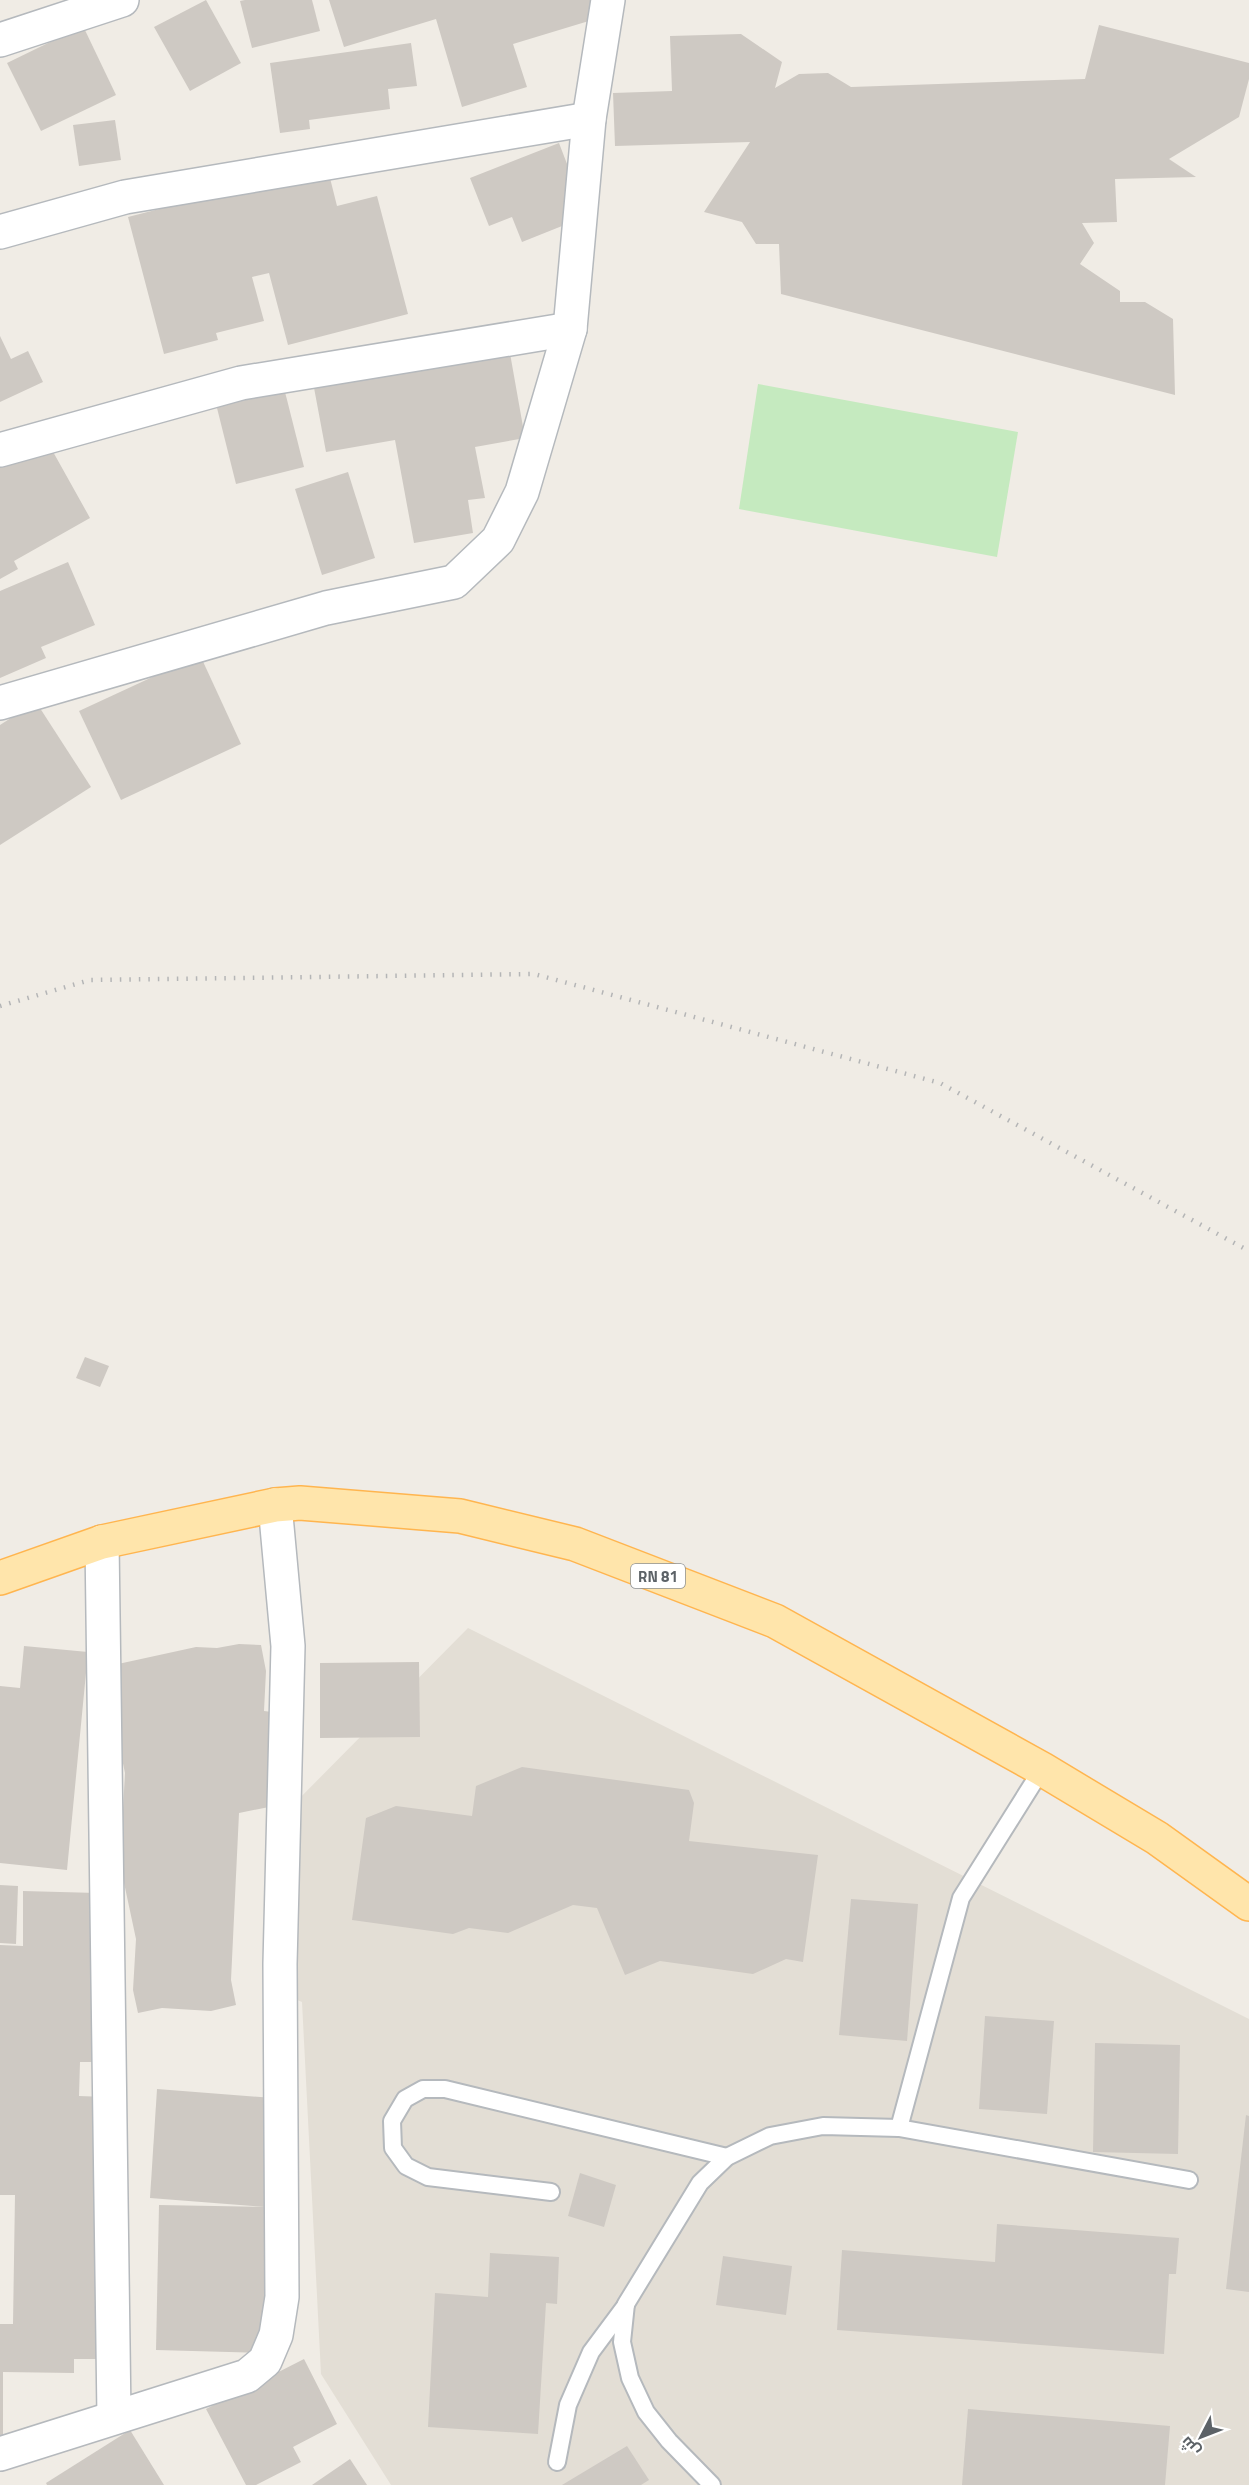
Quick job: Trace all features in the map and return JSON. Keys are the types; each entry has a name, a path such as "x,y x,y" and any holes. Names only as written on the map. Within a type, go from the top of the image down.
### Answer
{"main road":[{"name":"RN 81","path":"0,1578 102,1542 275,1505 300,1503 460,1516 575,1544 775,1621 1042,1769 1157,1838 1249,1904"}],"street":[{"path":"0,40 122,0"},
{"path":"0,703 326,608 454,582 498,540 522,492 570,329 589,119 608,0"},
{"path":"0,232 125,197 589,119"},
{"path":"0,450 241,383 570,329"},
{"path":"0,2454 247,2376 265,2361 276,2335 282,2297 280,1964 288,1646 275,1505"},
{"path":"102,1542 114,2417"}],"lane":[{"path":"899,2128 961,1898 1042,1769"},
{"path":"551,2192 428,2177 406,2166 393,2148 392,2121 405,2098 423,2089 445,2088 727,2157"},
{"path":"557,2462 568,2405 591,2352 626,2304 700,2183 727,2157 770,2136 824,2126 899,2128 1189,2180"},
{"path":"626,2304 622,2342 630,2378 652,2419 669,2441 712,2485"}],"shaded area":[{"path":"468,1628 1249,2019 1249,2485 391,2485 321,2374 302,2002 276,1991 285,1813"}],"green space":[{"path":"758,384 1018,432 997,557 739,509"}],"building":[{"path":"206,0 241,63 190,91 154,27"},
{"path":"312,0 320,31 252,48 240,1"},
{"path":"329,0 597,0 602,17 513,44 527,87 462,107 436,19 344,47"},
{"path":"1099,25 1249,63 1249,79 1239,117 1169,159 1196,177 1115,179 1117,222 1082,223 1094,243 1080,264 1120,291 1120,302 1145,302 1173,319 1175,395 781,294 779,244 756,244 742,222 704,212 750,142 615,146 613,93 672,91 670,36 741,34 782,62 775,88 799,74 828,73 851,87 1085,79"},
{"path":"83,26 116,95 41,131 7,63"},
{"path":"411,43 417,86 388,89 390,109 309,120 310,129 280,133 270,63"},
{"path":"115,120 121,160 79,166 73,125"},
{"path":"559,143 587,216 522,242 512,217 489,226 470,178"},
{"path":"327,166 337,206 377,196 408,314 288,345 269,273 252,277 264,321 216,333 218,340 164,354 128,217"},
{"path":"0,336 11,359 28,351 43,382 0,402"},
{"path":"508,342 525,438 475,447 485,498 468,500 473,533 414,543 395,440 326,452 312,377"},
{"path":"284,388 304,467 236,484 216,404"},
{"path":"47,441 90,518 14,561 18,569 0,579 0,467"},
{"path":"348,472 375,558 322,575 295,489"},
{"path":"68,562 95,625 41,647 46,658 0,678 0,591"},
{"path":"200,655 241,744 121,800 79,711"},
{"path":"36,702 91,787 0,845 0,725"},
{"path":"85,1357 109,1366 100,1387 76,1378"},
{"path":"239,1644 261,1645 266,1671 264,1711 272,1712 279,1805 239,1813 231,1980 236,2005 211,2011 162,2008 138,2013 133,1990 136,1939 120,1864 125,1773 115,1725 118,1664 196,1647 217,1648"},
{"path":"24,1646 88,1652 67,1870 0,1863 0,1686 20,1688"},
{"path":"419,1662 420,1737 320,1738 320,1663"},
{"path":"522,1767 689,1790 694,1803 689,1841 818,1855 803,1962 786,1959 753,1974 660,1961 625,1975 597,1908 573,1905 508,1933 469,1928 453,1934 352,1920 366,1818 396,1806 472,1816 476,1786"},
{"path":"0,1885 18,1886 16,1944 0,1943"},
{"path":"23,1891 97,1893 95,2062 80,2062 79,2096 106,2097 102,2359 74,2359 74,2373 3,2372 3,2435 0,2435 0,2324 13,2324 15,2195 0,2195 0,1945 23,1946"},
{"path":"851,1899 918,1904 907,2041 839,2035"},
{"path":"985,2016 1054,2021 1047,2114 979,2109"},
{"path":"1095,2043 1180,2045 1178,2154 1093,2152"},
{"path":"157,2089 273,2098 265,2207 150,2198"},
{"path":"1246,2115 1249,2116 1249,2292 1226,2289"},
{"path":"580,2173 616,2185 604,2227 568,2216"},
{"path":"159,2205 268,2207 266,2353 156,2350"},
{"path":"997,2224 1179,2238 1176,2274 1169,2274 1164,2354 837,2330 842,2250 995,2262"},
{"path":"490,2253 559,2257 557,2304 546,2303 538,2434 428,2427 435,2293 488,2297"},
{"path":"723,2256 792,2266 786,2315 716,2305"},
{"path":"304,2359 337,2424 293,2447 301,2462 256,2485 246,2485 206,2409"},
{"path":"968,2409 1170,2426 1165,2485 962,2485"},
{"path":"130,2430 164,2485 47,2485 46,2483"},
{"path":"627,2446 649,2480 641,2485 562,2485"},
{"path":"350,2459 367,2485 312,2485"}],"railway":[{"path":"0,1006 90,980 534,974 940,1083 1249,1251"}]}
